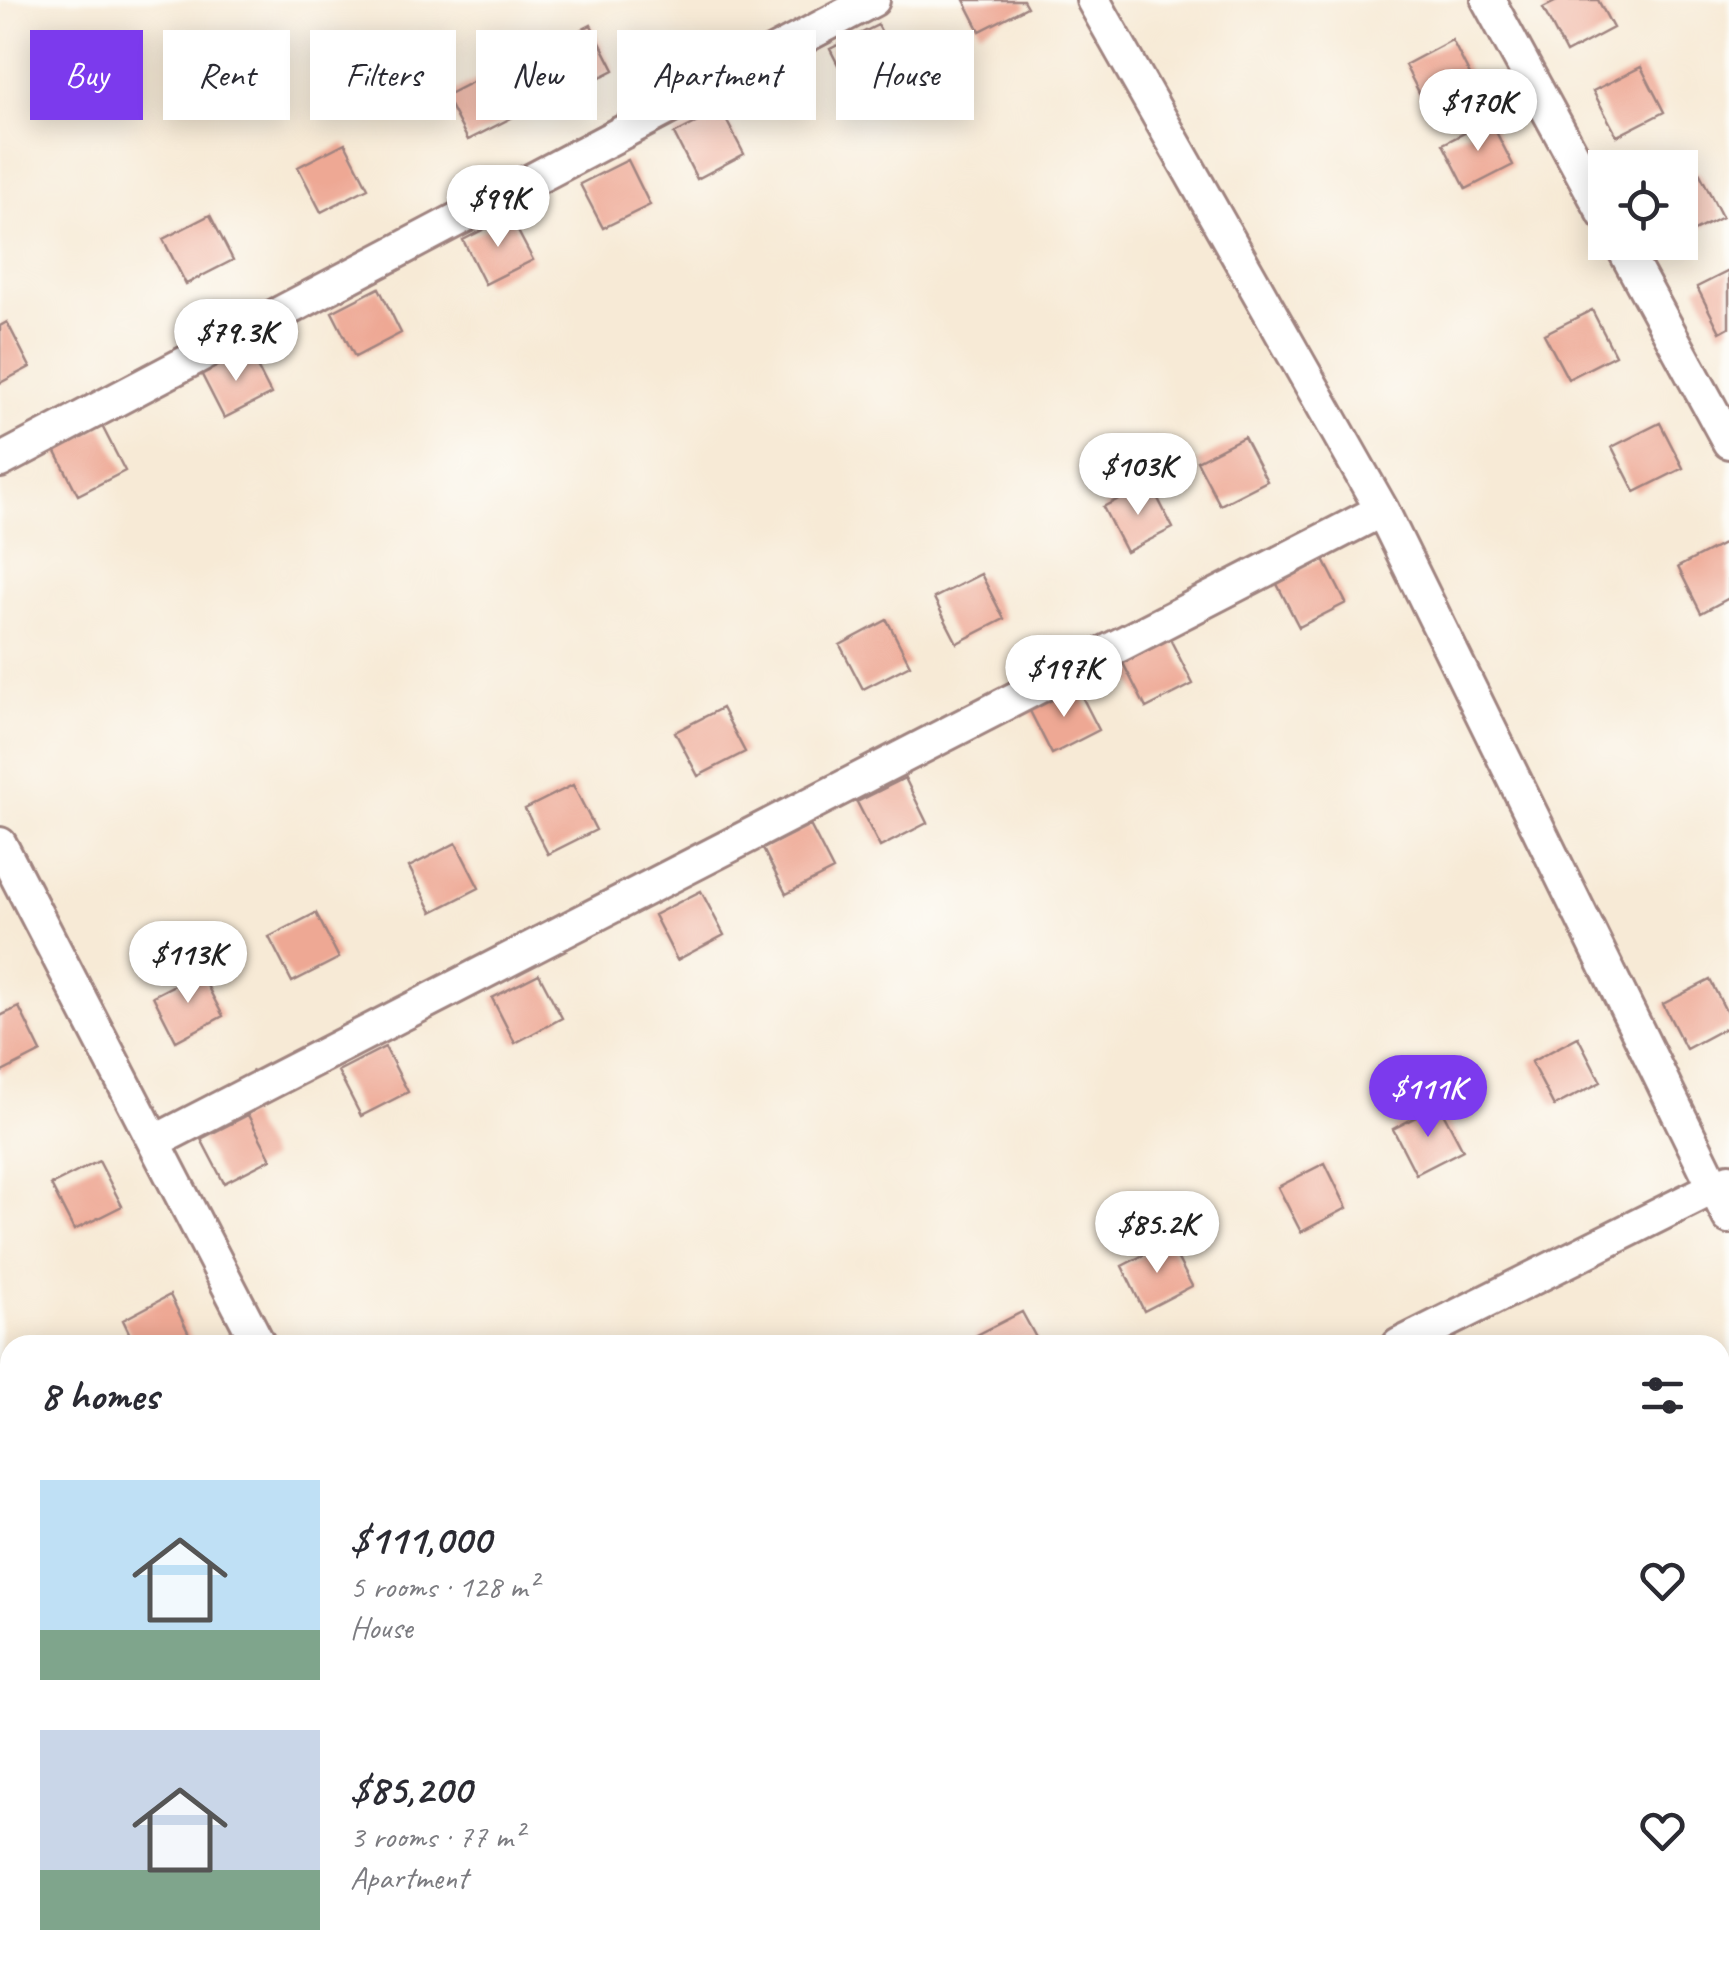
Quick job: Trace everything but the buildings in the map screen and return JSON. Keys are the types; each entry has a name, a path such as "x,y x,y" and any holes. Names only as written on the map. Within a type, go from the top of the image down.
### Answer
{"street":[{"path":"0,461 873,0"},
{"path":"1092,0 1382,510 1721,1184 1729,1217"},
{"path":"1488,0 1588,184"},
{"path":"1630,260 1729,442"},
{"path":"154,1142 1382,510"},
{"path":"0,844 254,1335"},
{"path":"1419,1335 1721,1184"}]}
